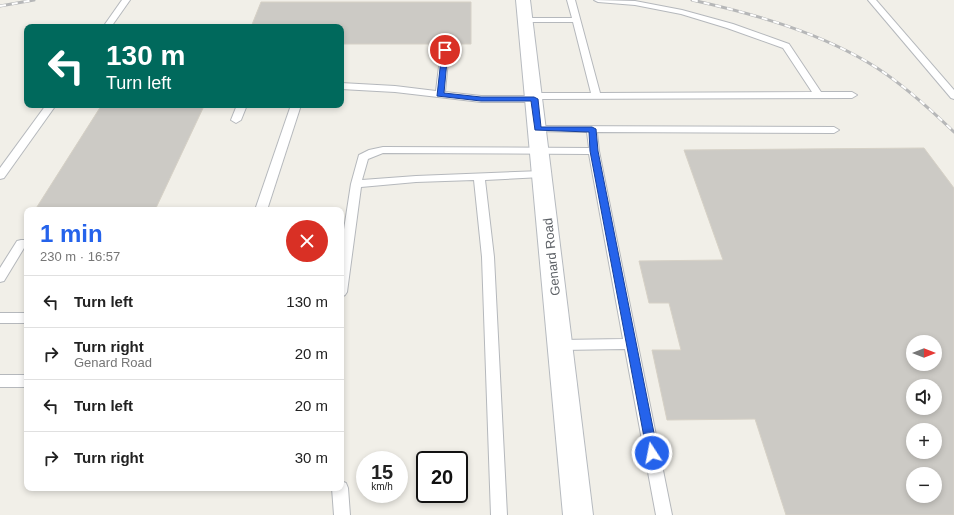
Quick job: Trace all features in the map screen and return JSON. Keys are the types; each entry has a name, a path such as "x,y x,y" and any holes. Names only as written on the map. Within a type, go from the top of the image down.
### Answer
{"street":[{"name":"Genard Road","path":"523,0 578,515"}],"lane":[{"path":"109,24 126,0"},
{"path":"571,0 596,95"},
{"path":"598,0 635,3 682,12 730,26 786,46 818,95"},
{"path":"872,0 954,96"},
{"path":"525,20 576,20"},
{"path":"440,95 445,50"},
{"path":"344,86 395,89 481,99 596,95 852,95"},
{"path":"0,176 49,108"},
{"path":"236,120 241,108"},
{"path":"262,207 295,108"},
{"path":"592,129 594,151 664,515"},
{"path":"356,184 479,176 592,129 834,130"},
{"path":"344,270 356,184 363,157 373,152 383,150 594,151"},
{"path":"479,176 488,257 499,515"},
{"path":"0,278 21,244 24,244"},
{"path":"0,318 24,318"},
{"path":"561,345 632,344"},
{"path":"0,381 24,381"},
{"path":"340,491 342,515"}],"building":[{"path":"261,2 471,2 471,44 344,44 344,24 252,24"},
{"path":"100,108 203,108 156,207 37,207"},
{"path":"924,148 954,188 954,515 786,515 755,419 667,420 652,350 681,350 669,303 649,303 639,261 723,260 684,150"}],"railway":[{"path":"0,6 34,0"},
{"path":"692,0 764,18 788,26 856,56 897,82 954,132"}],"route":[{"path":"445,50 440,95 481,99 534,99 537,129 592,129 594,151 652,453"}]}
